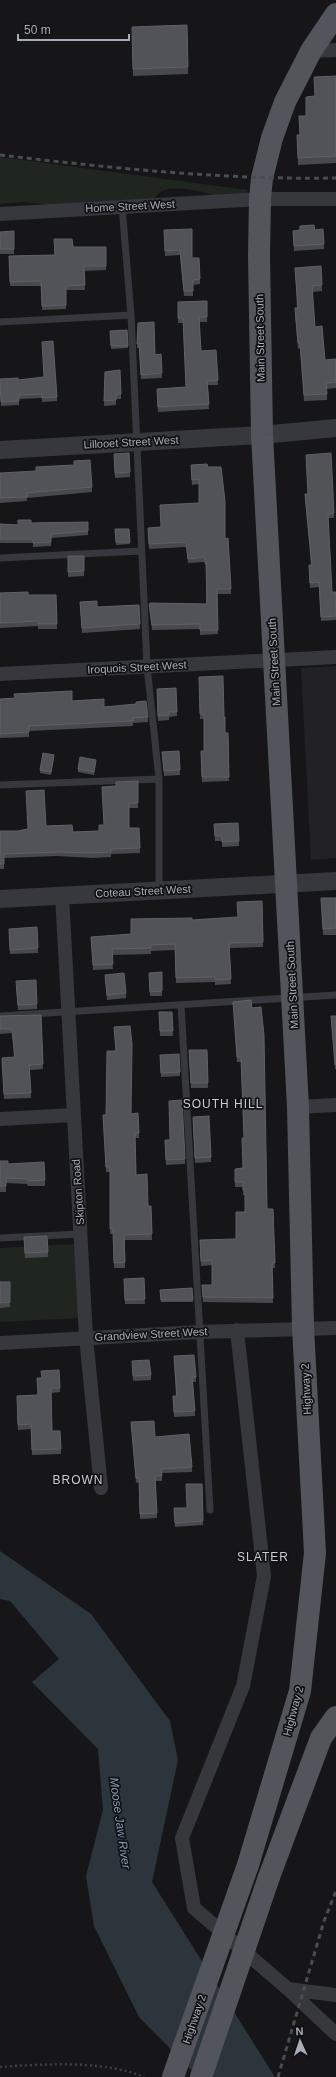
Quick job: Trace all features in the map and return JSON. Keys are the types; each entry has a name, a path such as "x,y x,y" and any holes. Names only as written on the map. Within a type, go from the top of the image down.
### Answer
{"main road":[{"name":"Main Street South","path":"303,1327 298,1107 262,435 259,255 260,199 262,178 272,138 285,102 311,51 336,14"},
{"name":"Highway 2","path":"173,2077 248,1864 300,1691 315,1552 303,1327"},
{"path":"201,2077 269,1877 321,1738 336,1717"}],"street":[{"path":"311,51 336,50"},
{"name":"Home Street West","path":"0,214 260,199 336,199"},
{"name":"Lillooet Street West","path":"0,450 262,435 336,428"},
{"name":"Iroquois Street West","path":"0,674 336,657"},
{"name":"Coteau Street West","path":"0,899 159,891 286,882 336,881"},
{"name":"Skipton Road","path":"62,895 67,1013 86,1337 101,1488"},
{"path":"298,1107 336,1106"},
{"path":"0,1119 73,1115"},
{"name":"Grandview Street West","path":"0,1343 86,1337 303,1327 336,1328"},
{"path":"237,1330 264,1576 243,1686 182,1838 194,1908 288,1989 336,2034"},
{"path":"288,1989 336,1995"}],"lane":[{"path":"122,206 131,315 147,666 159,779 159,891"},
{"path":"0,322 131,315"},
{"path":"0,558 141,551"},
{"path":"0,785 159,779"},
{"path":"0,1016 336,996"},
{"path":"181,1005 210,1510"},
{"path":"0,1238 80,1234"}],"path":[{"path":"0,2067 42,2064 118,2068 144,2077"}],"shaded area":[{"path":"0,157 248,190 244,195 219,196 193,190 174,188 159,193 154,200 49,205 24,202 0,204"},
{"path":"336,666 336,858 311,860 301,668"},
{"path":"78,1244 81,1318 0,1322 0,1248"}],"water":[{"name":"Moose Jaw River","path":"0,1551 91,1614 170,1721 178,1760 152,1882 275,2077 198,2077 139,2017 94,1926 86,1876 103,1810 98,1749 32,1682 59,1659 10,1601 0,1599"}],"building":[{"path":"187,25 188,67 133,69 132,27"},
{"path":"336,76 336,156 298,158 297,135 300,135 299,116 306,116 306,97 315,96 314,77"},
{"path":"314,225 315,230 323,229 324,244 294,246 293,231 300,230 300,226"},
{"path":"192,229 192,258 199,258 200,279 193,280 193,291 184,291 180,250 165,251 164,230"},
{"path":"14,231 14,249 0,249 0,232"},
{"path":"54,239 72,239 73,247 106,247 106,266 84,266 85,285 66,286 66,305 42,306 41,281 10,282 9,256 55,255"},
{"path":"321,266 322,285 312,286 315,327 322,326 325,360 336,359 336,382 326,383 327,394 304,395 300,343 298,343 295,308 298,308 295,268"},
{"path":"207,301 207,317 199,317 201,351 216,350 218,380 207,381 209,404 158,407 157,389 186,387 183,318 178,318 178,302"},
{"path":"154,322 155,355 161,354 162,373 141,375 139,343 137,344 138,323"},
{"path":"127,330 128,346 111,346 110,331"},
{"path":"53,341 57,397 42,398 42,394 19,395 19,401 1,402 0,379 18,378 18,380 44,377 42,342"},
{"path":"120,370 121,394 116,394 116,400 104,401 105,372"},
{"path":"129,453 130,472 115,473 114,454"},
{"path":"331,453 334,513 328,514 332,592 336,592 336,616 321,617 319,582 310,583 309,565 312,565 305,494 308,494 306,455"},
{"path":"90,460 92,487 27,493 27,497 0,498 0,473 36,471 36,467 74,465 74,461"},
{"path":"207,464 208,467 221,467 225,501 225,539 228,538 231,589 217,589 218,630 200,630 200,624 152,625 149,604 151,603 207,604 206,562 204,557 188,559 186,542 149,544 148,528 161,527 160,505 199,503 199,479 192,480 191,465"},
{"path":"18,520 31,520 31,523 88,522 88,531 51,534 51,542 33,543 33,539 0,539 0,524 18,525"},
{"path":"115,529 129,529 130,542 116,542"},
{"path":"68,556 84,556 84,571 68,572"},
{"path":"28,592 28,595 56,595 57,624 38,624 38,621 0,623 0,593"},
{"path":"97,601 97,607 139,605 140,624 82,628 80,602"},
{"path":"223,676 225,733 228,733 229,777 202,777 201,751 204,751 204,714 200,714 199,677"},
{"path":"176,688 177,712 169,712 169,715 158,716 157,689"},
{"path":"72,691 72,701 104,699 104,707 136,704 136,702 146,701 148,717 133,718 133,721 29,726 29,732 0,734 0,699 15,698 14,694"},
{"path":"179,751 180,770 164,771 162,752"},
{"path":"43,753 54,755 51,772 40,770"},
{"path":"80,757 96,760 94,772 78,769"},
{"path":"138,781 138,803 129,803 129,828 139,828 140,848 111,849 111,852 93,853 57,852 4,854 4,864 0,864 0,831 18,831 28,829 26,791 44,790 46,826 72,825 73,832 99,831 99,825 104,825 102,787 116,786 116,782"},
{"path":"238,823 239,841 222,842 222,836 215,836 214,824"},
{"path":"321,898 336,898 336,928 323,929"},
{"path":"262,901 263,942 229,943 231,979 215,980 215,977 176,978 175,944 151,945 151,948 112,949 113,964 93,965 91,937 131,934 131,919 192,918 192,920 238,917 237,902"},
{"path":"37,927 38,948 10,950 9,929"},
{"path":"162,972 162,991 150,992 149,973"},
{"path":"124,973 126,993 107,995 105,975"},
{"path":"36,980 37,1004 18,1005 16,981"},
{"path":"251,1000 252,1008 261,1007 264,1035 267,1209 273,1209 275,1263 272,1263 273,1298 203,1297 202,1285 212,1285 212,1260 201,1261 200,1240 236,1239 236,1212 245,1212 245,1190 243,1190 243,1182 235,1182 235,1169 243,1168 242,1138 244,1138 241,1057 237,1057 233,1002"},
{"path":"159,1012 172,1012 173,1031 160,1031"},
{"path":"41,1015 43,1064 29,1065 31,1093 4,1094 2,1058 15,1057 12,1029 0,1029 0,1016"},
{"path":"331,1016 336,1016 336,1065 335,1065"},
{"path":"130,1026 132,1044 131,1114 138,1113 139,1133 135,1133 136,1175 147,1174 148,1206 151,1206 152,1234 124,1235 125,1262 114,1263 113,1229 110,1229 110,1167 106,1167 103,1115 106,1115 107,1051 116,1051 114,1027"},
{"path":"189,1050 207,1050 208,1083 191,1083"},
{"path":"179,1054 180,1072 161,1073 160,1055"},
{"path":"182,1100 185,1159 166,1160 165,1140 170,1140 169,1101"},
{"path":"209,1116 211,1157 195,1158 193,1117"},
{"path":"0,1161 8,1161 8,1164 44,1162 45,1180 28,1181 27,1179 6,1178 6,1186 0,1186"},
{"path":"47,1236 48,1252 25,1253 24,1237"},
{"path":"144,1278 145,1299 125,1300 124,1279"},
{"path":"0,1282 10,1282 10,1302 0,1303"},
{"path":"192,1288 193,1300 161,1300 160,1290"},
{"path":"194,1355 196,1377 192,1377 195,1411 174,1412 173,1396 177,1396 174,1356"},
{"path":"149,1360 151,1375 133,1376 132,1361"},
{"path":"59,1370 60,1388 51,1388 52,1431 60,1431 61,1449 32,1450 31,1424 18,1425 17,1396 38,1395 37,1378 42,1378 41,1371"},
{"path":"154,1421 155,1437 189,1434 192,1467 161,1469 162,1476 155,1476 157,1513 140,1514 139,1478 136,1478 131,1422"},
{"path":"186,1484 202,1484 203,1521 175,1523 174,1508 187,1508"}],"railway":[{"path":"0,155 126,169 210,175 336,178"},
{"path":"278,2077 324,1921 336,1891"}],"district":[{"name":"SOUTH HILL","path":"223,1104"},
{"name":"BROWN","path":"78,1480"},
{"name":"SLATER","path":"263,1557"}]}
